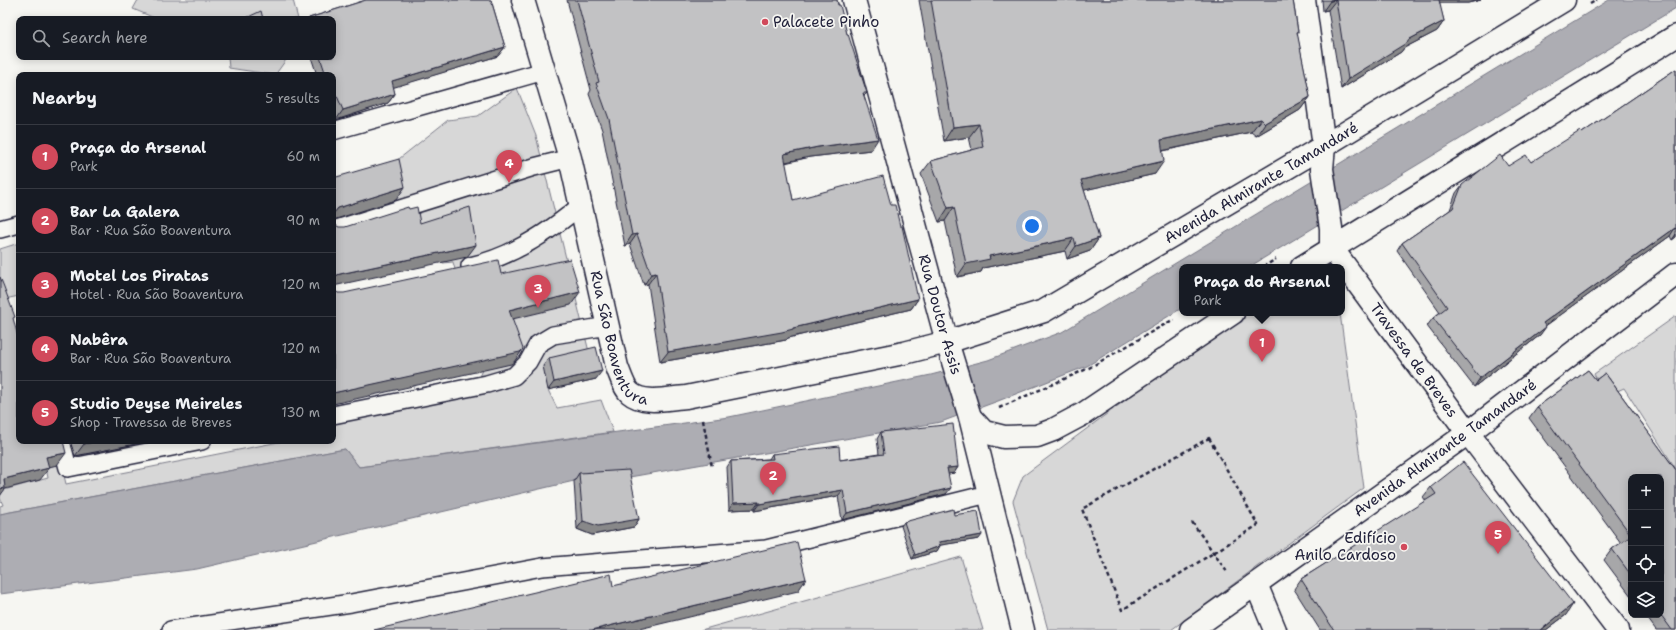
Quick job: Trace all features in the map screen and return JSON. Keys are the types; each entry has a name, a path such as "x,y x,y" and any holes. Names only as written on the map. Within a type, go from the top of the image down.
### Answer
{"street":[{"name":"Rua São Boaventura","path":"523,0 570,158 617,367 629,392 641,398 661,399 686,396 904,353 947,342"},
{"name":"Rua Doutor Assis","path":"854,0 947,342 970,417 1023,630"},
{"name":"Travessa de Breves","path":"1304,0 1324,146 1322,169 1332,238 1468,433 1618,630"},
{"name":"Avenida Almirante Tamandaré","path":"947,342 1044,311 1324,146 1564,0"},
{"path":"1305,264 1332,238 1676,36"},
{"name":"Avenida Almirante Tamandaré","path":"1190,630 1468,433 1676,274"},
{"path":"970,417 984,432 1004,438 1037,436 1083,414 1229,316"},
{"path":"1256,584 1275,630"}],"lane":[{"path":"336,130 544,71"},
{"path":"336,229 534,167 570,158"},
{"path":"454,270 492,262 550,231 580,206"},
{"path":"0,229 16,225"},
{"path":"336,414 487,384 514,376 528,362 538,344 553,335 608,326"},
{"path":"62,444 68,468 187,444"},
{"path":"171,630 351,603 542,567 766,549 988,494"}],"path":[{"path":"996,409 1089,368 1177,317"},
{"path":"702,416 712,467"},
{"path":"1209,438 1258,525 1214,553 1122,610 1082,509 1209,438"},
{"path":"1192,522 1227,573"}],"shaded area":[{"path":"138,0 293,0 297,16 150,16 133,9"},
{"path":"1609,0 1676,0 1676,8 1254,264 1179,264 1179,310 1087,366 941,422 624,478 574,481 197,569 0,594 0,514 345,449 359,467 729,417 931,375 988,360 1062,332"},
{"path":"228,60 286,60 277,72 255,72 229,68"},
{"path":"517,88 536,136 590,356 548,390 557,408 601,400 613,432 359,467 345,449 0,514 0,506 3,505 0,498 0,491 48,478 42,444 57,444 66,484 269,444 336,444 336,409 477,381 482,370 453,262 443,263 438,237 392,224 387,194 390,166 448,120 478,116"},
{"path":"16,244 16,297 0,300 0,249"},
{"path":"1239,316 1340,316 1364,488 1171,630 1048,630 1013,501 1023,476"},
{"path":"1676,316 1676,469 1624,388 1606,396 1594,374"},
{"path":"961,557 983,630 701,630"}],"building":[{"path":"366,0 491,0 505,47 392,81 395,94 343,110 336,96 336,72 325,72 321,60 336,60 336,16 315,16"},
{"path":"577,0 837,0 838,5 840,5 847,34 867,93 863,93 878,139 818,147 784,154 793,200 883,176 891,205 895,205 900,226 902,226 918,299 793,328 782,332 668,352 656,273 651,274 637,234 632,235 609,119 596,83 599,82"},
{"path":"931,0 1293,0 1297,32 1310,97 1265,123 1261,119 1161,140 1164,161 1081,180 1099,238 1076,246 1074,238 989,256 990,259 966,264 954,207 948,208 931,161 983,147 979,124 953,127"},
{"path":"1336,0 1439,0 1444,21 1408,40 1408,42 1348,79"},
{"path":"261,11 262,16 250,16"},
{"path":"1676,69 1676,229 1675,228 1543,323 1546,327 1480,378 1433,318 1447,307 1402,243 1453,208 1462,185 1500,155 1508,166 1526,155 1531,162 1580,131 1582,133"},
{"path":"399,159 405,187 338,208 336,210 336,177"},
{"path":"408,207 409,209 417,207 420,223 470,207 476,245 336,276 336,226 345,227"},
{"path":"570,259 580,292 509,310 523,349 520,352 336,392 336,292 344,293 498,260 501,274"},
{"path":"0,277 15,317 13,318 16,330 16,444 64,444 66,453 46,457 49,468 4,479 5,488 0,489"},
{"path":"596,347 602,371 554,382 549,358"},
{"path":"1588,370 1596,380 1605,373 1676,470 1676,630 1672,630 1663,618 1664,474 1628,474 1628,531 1537,407"},
{"path":"953,424 958,467 947,468 951,488 847,513 843,490 759,504 759,502 733,503 731,461 773,459 772,454 839,446 840,460 884,454 881,432"},
{"path":"1463,462 1573,604 1541,630 1334,630 1301,579 1436,494 1431,487"},
{"path":"629,470 639,519 598,526 583,521 579,473"},
{"path":"953,509 954,515 978,511 982,535 939,542 940,546 915,555 904,522"},
{"path":"1628,538 1628,571 1612,549"},
{"path":"797,542 806,579 592,630 374,630 611,574 613,586"}],"place":[{"name":"Palacete Pinho","path":"765,22"},
{"name":"Nabêra","path":"509,183"},
{"name":"Motel Los Piratas","path":"538,308"},
{"name":"Praça do Arsenal","path":"1262,362"},
{"name":"Bar La Galera","path":"773,495"},
{"name":"Edifício Anilo Cardoso","path":"1404,547"},
{"name":"Studio Deyse Meireles","path":"1498,554"}]}
